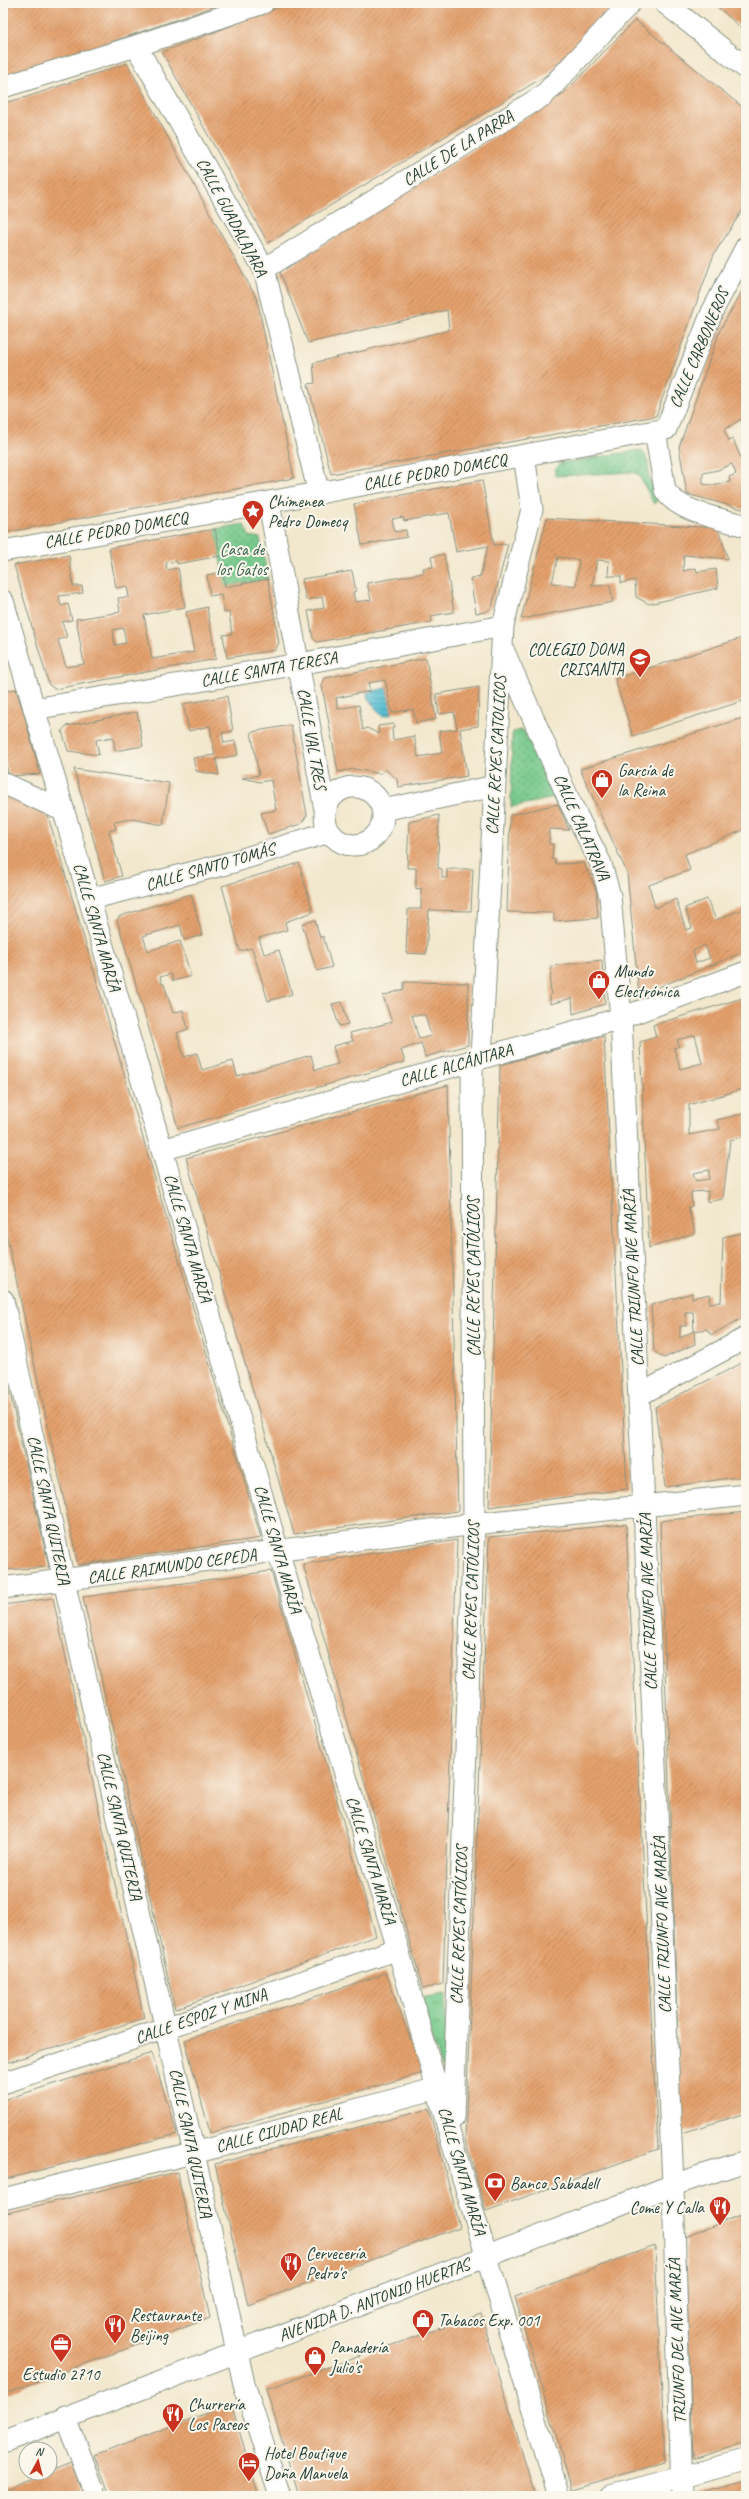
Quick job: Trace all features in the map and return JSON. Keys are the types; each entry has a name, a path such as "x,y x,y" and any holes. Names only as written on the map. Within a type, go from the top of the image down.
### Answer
{"street":[{"path":"3,87 136,46 263,3"},
{"name":"CALLE DE LA PARRA","path":"264,269 544,95 630,3"},
{"path":"665,3 746,68"},
{"name":"CALLE GUADALAJARA","path":"136,46 264,269 319,494"},
{"name":"CALLE CARBONEROS","path":"660,430 712,312 746,247"},
{"path":"660,430 665,490 670,498 682,506 746,526"},
{"name":"CALLE PEDRO DOMECQ","path":"3,551 660,430"},
{"name":"CALLE REYES CATOLICOS","path":"476,1059 495,786 503,626 532,509 524,456"},
{"name":"CALLE VAL TRES","path":"269,503 325,810"},
{"name":"CALLE SANTA MARÍA","path":"3,601 278,1551 398,1949 452,2142 559,2496"},
{"name":"CALLE SANTA TERESA","path":"34,709 299,664 503,626"},
{"name":"CALLE CALATRAVA","path":"502,647 570,802 601,864 610,896 621,1018"},
{"path":"3,783 64,811"},
{"path":"382,810 495,786"},
{"path":"357,787 374,795 382,810 381,828 369,841 352,845 343,844 329,832 325,824 325,810 332,797 339,791 357,787"},
{"name":"CALLE SANTO TOMÁS","path":"90,899 233,862 329,832"},
{"name":"CALLE ALCÁNTARA","path":"162,1150 621,1018 746,972"},
{"name":"CALLE TRIUNFO AVE MARÍA","path":"621,1018 644,1505 673,2185"},
{"name":"CALLE REYES CATÓLICOS","path":"452,2142 474,1524 476,1059"},
{"name":"CALLE SANTA QUITERIA","path":"3,1300 64,1581 166,2028 244,2384 280,2496"},
{"path":"639,1394 746,1338"},
{"name":"CALLE RAIMUNDO CEPEDA","path":"3,1588 64,1581 474,1524 746,1495"},
{"name":"CALLE ESPOZ Y MINA","path":"3,2083 398,1949"},
{"name":"CALLE CIUDAD REAL","path":"3,2199 194,2153 438,2088"},
{"name":"AVENIDA D. ANTONIO HUERTAS","path":"3,2442 65,2416 237,2353 673,2185 746,2161"},
{"name":"TRIUNFO DEL AVE MARÍA","path":"673,2185 681,2487"},
{"path":"65,2416 96,2496"},
{"path":"610,2496 681,2487 746,2460"}],"green space":[{"path":"640,450 646,456 650,479 658,500 654,504 639,475 633,472 555,476 555,469 561,463"},
{"name":"Casa de los Gatos","path":"244,524 249,536 260,538 268,579 225,587 215,529"},
{"path":"520,730 524,731 554,798 511,807 512,735 513,732"},
{"path":"446,1994 444,2077 419,1998"}],"water":[{"path":"387,688 392,714 382,716 368,699 367,692"}],"building":[{"path":"3,3 224,3 13,76 3,70"},
{"path":"291,3 617,3 547,75 268,243 162,52"},
{"path":"713,3 746,3 746,32"},
{"path":"635,20 746,110 746,205 714,254 656,416 331,474 308,384 315,383 313,363 449,330 447,310 308,343 280,272 564,93"},
{"path":"127,63 257,299 294,478 3,533 3,103 27,97"},
{"path":"746,284 746,432 741,419 724,430 729,441 733,439 746,471 746,510 687,494 679,447 720,330","holes":["732,464 736,474 729,477 730,482 711,485 703,484 703,473 718,470"]},
{"path":"482,480 494,545 508,544 492,607 486,612 476,613 470,579 480,577 488,546 456,552 449,513 404,521 403,517 392,519 395,532 406,530 407,537 362,545 354,504"},
{"path":"547,518 718,528 728,559 684,555 683,571 696,568 697,572 716,569 718,588 649,604 636,597 635,580 621,583 621,576 608,576 609,561 597,560 592,586 610,585 613,602 521,619","holes":["558,557 579,560 576,586 552,583"]},
{"path":"215,529 220,556 177,564 177,561 166,563 167,570 178,568 185,607 144,615 152,659 194,652 186,612 207,607 216,659 55,689 49,685 14,565 69,555 73,586 82,586 83,593 59,596 61,606 68,604 72,620 62,622 67,637 58,640 66,667 84,664 76,619 120,612 118,598 129,597 127,586 116,588 109,548","holes":["123,628 126,643 115,645 113,630"]},
{"path":"746,541 746,557 741,555"},
{"path":"444,554 454,612 431,616 432,622 317,642 313,638 308,611 324,608 322,597 306,600 302,579 352,571 356,591 353,592 355,602 371,600 367,583 424,573 423,568 433,567 431,557"},
{"path":"223,572 225,587 268,579 279,643 275,650 227,658 223,635 232,634 229,612 224,613 221,594 210,596 207,575"},
{"path":"745,637 746,700 633,736 615,679"},
{"path":"426,658 436,719 416,723 413,709 392,713 385,680 368,683 370,691 336,698 338,709 359,705 363,730 367,728 379,734 378,726 394,724 395,727 392,728 393,740 414,736 418,757 442,753 439,731 457,729 454,712 439,714 436,694 479,687 478,726 460,729 467,776 398,787 397,779 385,769 381,774 354,769 338,772 322,686 325,678"},
{"path":"16,689 40,774 9,776 3,755 3,692"},
{"path":"227,696 233,731 222,733 224,743 235,741 238,755 216,759 219,775 196,771 193,758 215,755 210,726 189,731 183,704"},
{"path":"137,712 143,746 115,751 113,737 96,740 99,755 68,751 62,731 66,726"},
{"path":"746,717 746,829 685,854 690,870 649,885 655,908 676,899 686,930 692,928 685,908 707,899 716,920 746,908 746,951 639,995 627,873 580,769","holes":["705,945 710,958 696,963 693,951"]},
{"path":"291,725 307,815 301,824 268,834 261,813 276,810 271,780 260,782 242,778 259,775 251,732"},
{"path":"74,769 169,783 163,825 132,819 114,822 116,829 109,831 122,876 105,881"},
{"path":"3,793 48,816 261,1538 78,1565 3,1219"},
{"path":"558,804 569,830 549,829 549,844 553,844 552,859 555,860 555,864 584,863 596,890 598,918 554,921 554,913 507,912 510,815"},
{"path":"439,815 438,868 442,869 442,878 447,878 447,869 473,869 471,911 429,910 426,954 406,953 408,909 421,909 421,888 416,889 416,868 407,868 409,822"},
{"path":"299,863 313,912 285,922 287,930 259,938 264,954 279,950 292,994 268,1001 252,948 240,951 222,886"},
{"path":"191,894 202,935 184,940 180,925 143,936 148,951 180,941 191,976 173,981 171,974 160,977 162,984 164,984 173,1013 183,1010 188,1029 177,1033 184,1057 197,1053 202,1070 233,1061 237,1076 311,1055 315,1070 338,1064 333,1046 353,1041 350,1033 392,1022 383,996 404,989 404,982 468,983 468,1045 425,1057 421,1043 401,1050 405,1062 178,1128 117,920 120,916","holes":["412,1015 425,1015 431,1036 419,1039"]},
{"path":"315,920 320,938 323,936 332,967 317,971 302,924"},
{"path":"602,960 605,1004 573,1014 572,998 550,1004 551,966"},
{"path":"746,997 746,1060 741,1062 746,1088 689,1105 689,1135 720,1129 717,1120 746,1113 746,1136 730,1140 723,1199 707,1202 708,1191 691,1192 692,1206 688,1207 695,1233 649,1248 640,1042 656,1037 653,1025","holes":["695,1035 702,1063 680,1069 674,1048 679,1046 677,1040","709,1170 709,1179 696,1181 693,1173"]},
{"path":"342,1002 348,1024 339,1026 332,1004"},
{"path":"604,1036 627,1489 489,1507 500,1065"},
{"path":"448,1085 458,1511 294,1534 186,1158"},
{"path":"746,1232 746,1303 743,1303 746,1316 711,1335 707,1329 694,1331 695,1344 664,1358 654,1351 651,1305 692,1293 692,1298 709,1294 710,1303 721,1302 723,1237","holes":["685,1312 693,1312 694,1331 680,1338 680,1326 686,1326"]},
{"path":"746,1361 746,1476 665,1487 655,1407"},
{"path":"4,1367 49,1567 3,1570"},
{"path":"746,1512 746,2113 681,2133 660,1521"},
{"path":"626,1524 658,2149 486,2211 465,2139 489,1537"},
{"path":"457,1540 443,1984 423,1989 303,1564"},
{"path":"271,1571 376,1936 175,2009 83,1597"},
{"path":"53,1598 144,2018 3,2064 3,1605"},
{"path":"386,1973 423,2073 210,2133 185,2040"},
{"path":"152,2053 177,2134 3,2180 3,2100"},
{"path":"429,2109 460,2227 248,2305 215,2164"},
{"path":"177,2172 210,2318 3,2394 3,2214"},
{"path":"746,2213 746,2443 693,2459 685,2237"},
{"path":"655,2246 665,2462 572,2489 515,2297"},
{"path":"481,2314 535,2496 299,2496 266,2389"},
{"path":"231,2404 259,2496 111,2496 94,2455"},
{"path":"71,2463 83,2496 3,2496 3,2490 26,2481 58,2481 58,2468"},
{"path":"746,2481 746,2496 697,2496 697,2494"}],"place":[{"name":"Chimenea Pedro Domecq","path":"253,530"},
{"name":"COLEGIO DONA CRISANTA","path":"640,678"},
{"name":"García de la Reina","path":"602,800"},
{"name":"Mundo Electrónica","path":"599,1000"},
{"name":"Banco Sabadell","path":"495,2202"},
{"name":"Come Y Calla","path":"720,2226"},
{"name":"Cervecería Pedro's","path":"291,2282"},
{"name":"Tabacos Exp. 001","path":"423,2340"},
{"name":"Restaurante Beijing","path":"115,2344"},
{"name":"Estudio 2710","path":"61,2364"},
{"name":"Panadería Julio's","path":"315,2376"},
{"name":"Churrería Los Paseos","path":"173,2434"},
{"name":"Hotel Boutique Doña Manuela","path":"249,2482"}]}
